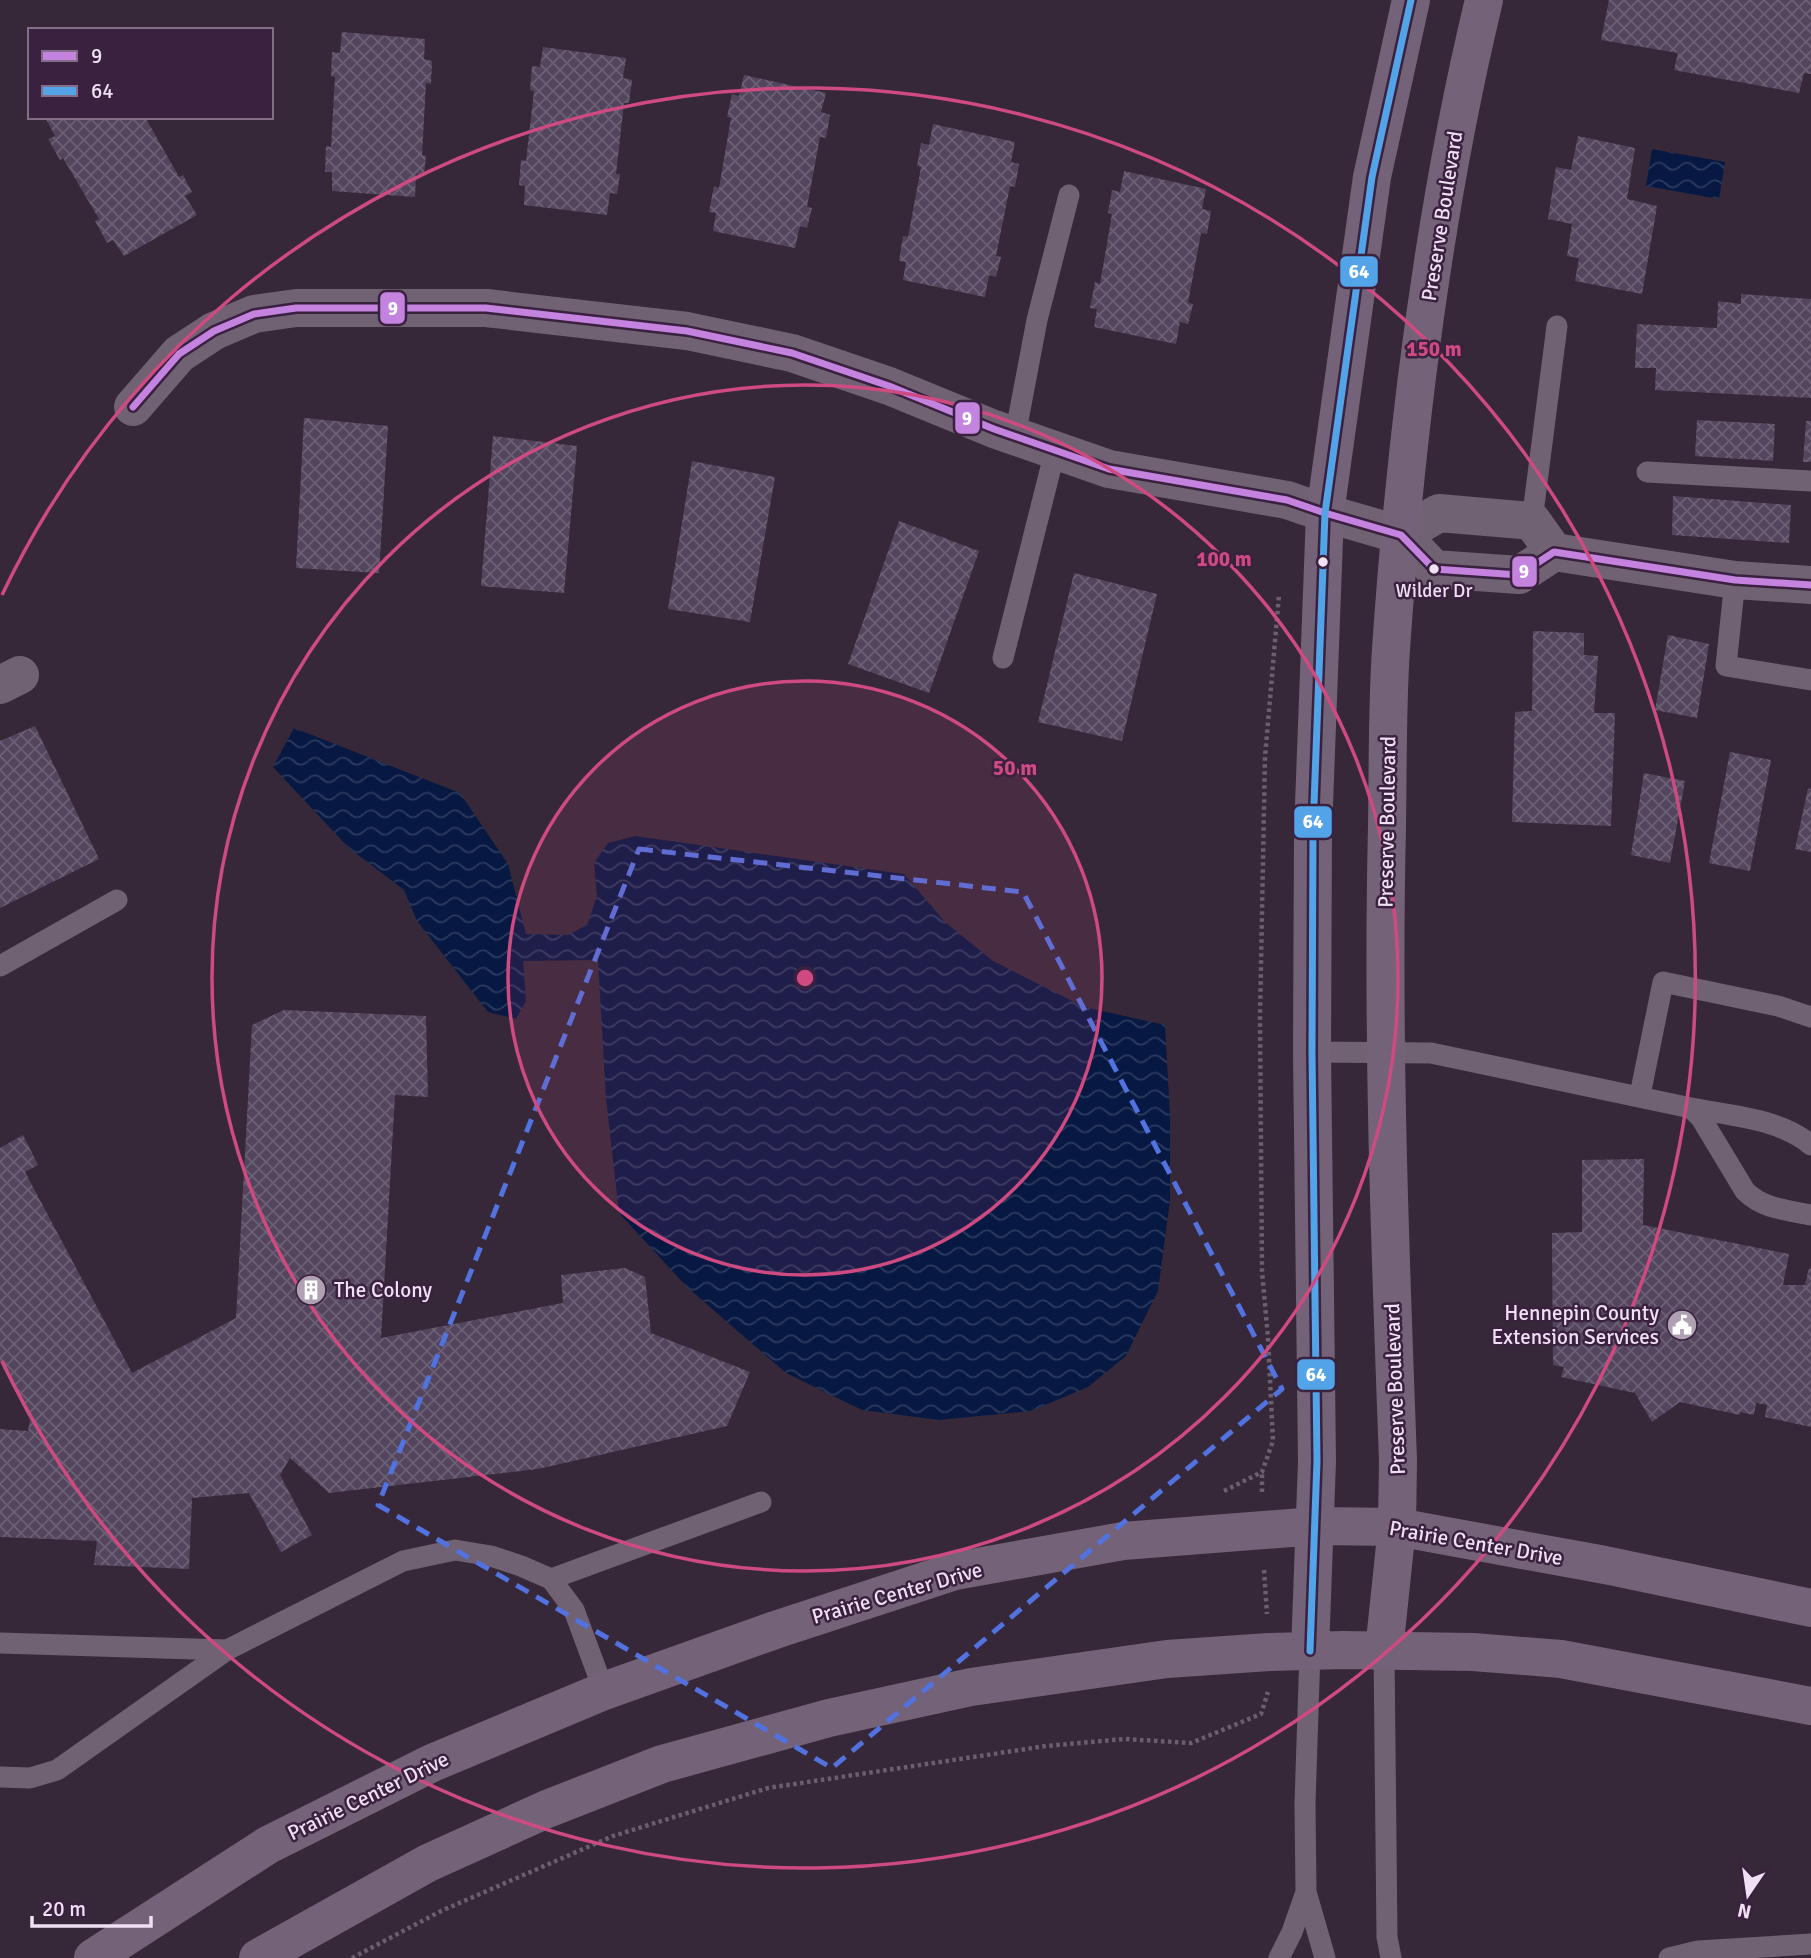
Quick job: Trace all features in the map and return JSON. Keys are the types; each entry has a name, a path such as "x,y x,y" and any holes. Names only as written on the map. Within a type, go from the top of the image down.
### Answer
{"main road":[{"path":"1310,1651 1316,1526 1313,831 1325,513 1372,177 1411,0"},
{"name":"Preserve Boulevard","path":"1384,1651 1397,1527 1398,1460 1384,1053 1391,652 1409,446 1432,274 1463,90 1484,0"},
{"name":"Prairie Center Drive","path":"93,1958 268,1845 432,1763 604,1691 775,1630 956,1571 1123,1541 1316,1526 1397,1527 1605,1565 1811,1608"},
{"path":"258,1958 428,1863 547,1809 662,1764 829,1718 932,1694 1167,1659 1269,1652 1473,1651 1561,1659 1811,1706"}],"street":[{"path":"133,407 179,354 214,331 254,314 296,308 486,308 687,331 792,352 1109,469 1287,500 1401,535 1434,569 1519,575 1554,552 1735,580 1811,585"},
{"path":"1401,535 1439,513 1532,521 1554,552"}],"lane":[{"path":"1015,436 1037,320 1069,195"},
{"path":"1532,521 1557,326"},
{"path":"1003,658 1055,451"},
{"path":"1647,472 1811,481"},
{"path":"1735,580 1726,666 1811,680"},
{"path":"0,966 117,900"},
{"path":"1640,1096 1663,982 1778,1006 1811,1017"},
{"path":"1312,1052 1431,1053 1772,1124 1796,1133 1811,1145"},
{"path":"1691,1108 1701,1118 1745,1191 1755,1201 1771,1208 1811,1215"},
{"path":"551,1579 761,1502"},
{"path":"0,1777 30,1778 57,1770 227,1650 402,1561 455,1550 491,1556 551,1579 573,1610 604,1691"},
{"path":"0,1643 227,1650"},
{"path":"1310,1651 1305,1803 1306,1892 1325,1958"},
{"path":"1384,1651 1387,1924 1391,1958"},
{"path":"1279,1958 1292,1932 1306,1892"},
{"path":"1669,1958 1698,1951 1811,1944"}],"path":[{"path":"352,1958 441,1911 613,1836 768,1788 1046,1746 1124,1739 1191,1743 1261,1714 1270,1688 1261,1531 1262,1472"}],"highlighted area":[{"path":"639,849 1023,892 1282,1389 832,1768 378,1505"}],"water":[{"path":"1652,149 1725,162 1719,199 1646,186"},
{"path":"294,728 460,793 508,864 526,934 568,935 587,925 597,896 594,863 608,843 635,836 904,874 945,922 993,961 1084,1007 1165,1025 1170,1115 1170,1201 1158,1291 1126,1356 1088,1387 1031,1411 939,1420 862,1410 786,1373 687,1287 619,1213 606,1098 598,960 523,961 526,1001 516,1019 488,1012 417,921 404,890 349,848 273,767"}],"building":[{"path":"1609,0 1811,0 1811,74 1804,73 1799,93 1674,70 1678,53 1601,40"},
{"path":"342,32 425,39 424,59 432,61 431,84 426,83 422,155 426,156 424,175 416,174 415,197 332,191 332,172 325,172 326,146 331,147 335,77 331,76 332,52 340,53"},
{"path":"543,47 626,58 623,78 632,80 629,103 624,103 616,174 620,174 617,194 610,193 607,215 524,205 525,186 519,185 521,160 526,161 534,91 530,90 532,66 540,67"},
{"path":"744,75 826,93 821,112 830,115 826,138 820,137 807,207 812,208 807,228 800,226 795,248 713,231 716,213 709,212 714,186 719,188 731,118 727,117 732,94 739,96"},
{"path":"46,119 146,119 179,177 183,175 192,192 185,196 197,215 124,256 113,240 107,243 95,221 99,219 63,158 60,160 48,139 55,136"},
{"path":"933,124 1015,142 1011,162 1019,164 1015,187 1010,186 996,256 1001,257 996,277 989,275 985,297 903,280 906,262 899,261 903,236 908,237 921,167 917,166 921,143 929,145"},
{"path":"1578,136 1635,148 1627,199 1657,206 1642,294 1575,281 1579,258 1567,256 1572,224 1548,219 1556,167 1571,170"},
{"path":"1124,171 1206,189 1202,209 1211,211 1207,234 1201,233 1188,303 1193,304 1188,324 1180,322 1176,344 1094,327 1097,309 1090,308 1095,282 1100,284 1112,214 1108,213 1112,190 1120,192"},
{"path":"1741,294 1811,299 1811,398 1655,390 1656,368 1635,368 1637,324 1717,328 1718,301 1741,304"},
{"path":"304,418 388,426 379,573 296,568"},
{"path":"1697,420 1775,424 1773,461 1695,456"},
{"path":"1806,421 1811,421 1811,462 1803,462"},
{"path":"493,436 577,446 564,593 481,586"},
{"path":"692,461 775,477 750,622 668,609"},
{"path":"1673,496 1791,505 1789,543 1672,535"},
{"path":"899,521 979,551 929,693 848,664"},
{"path":"1074,573 1157,594 1122,741 1038,722"},
{"path":"1533,631 1584,633 1584,655 1598,656 1594,713 1615,713 1611,826 1512,822 1515,712 1532,711"},
{"path":"1668,635 1709,644 1697,718 1655,710"},
{"path":"35,726 99,859 0,908 0,741"},
{"path":"1730,752 1771,760 1750,871 1709,863"},
{"path":"1644,773 1685,781 1670,863 1631,855"},
{"path":"1808,788 1811,789 1811,852 1795,849"},
{"name":"The Colony","path":"284,1010 426,1016 428,1097 395,1095 381,1338 563,1303 561,1275 625,1268 645,1277 651,1333 750,1372 727,1426 538,1469 329,1493 290,1458 280,1475 312,1535 281,1552 249,1493 192,1498 189,1569 94,1565 97,1541 0,1537 0,1429 28,1431 30,1420 0,1362 0,1148 23,1135 38,1165 25,1172 132,1373 236,1318 252,1025"},
{"name":"Hennepin County Extension Services","path":"1644,1159 1643,1225 1789,1254 1783,1285 1805,1285 1809,1268 1811,1269 1811,1427 1765,1417 1767,1405 1756,1403 1754,1415 1740,1412 1740,1415 1680,1402 1652,1422 1635,1393 1561,1377 1564,1367 1553,1365 1552,1233 1582,1232 1582,1160"}],"transit line":[{"name":"64","path":"1310,1651 1317,1461 1312,1052 1313,831 1325,513 1372,177 1411,0"},
{"name":"9","path":"133,407 179,354 214,331 254,314 296,308 486,308 687,331 792,353 889,386 994,429 1109,469 1287,500 1401,535 1434,569 1519,575 1554,552 1735,580 1811,585"}],"place":[{"name":"Wilder Dr","path":"1434,569"},
{"name":"The Colony","path":"311,1290"},
{"name":"Hennepin County Extension Services","path":"1682,1325"}]}
